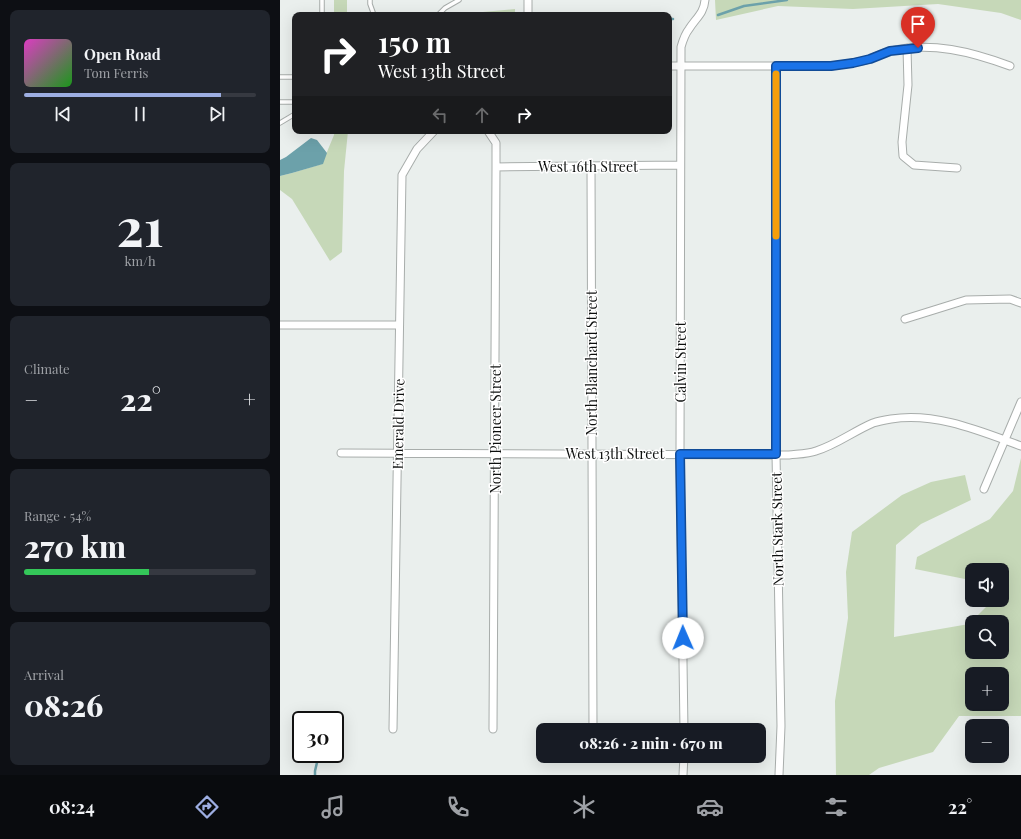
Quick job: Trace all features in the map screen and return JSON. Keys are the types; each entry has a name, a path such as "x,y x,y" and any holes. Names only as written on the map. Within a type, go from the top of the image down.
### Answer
{"street":[{"path":"528,0 528,12"},
{"name":"Calvin Street","path":"684,723 680,454 681,47 684,37 689,29 702,14 705,0"},
{"path":"672,66 831,66 870,59 890,51 907,48 940,47 982,56 1010,66"},
{"path":"907,48 908,85 902,142 903,156 914,165 957,168"},
{"name":"North Stark Street","path":"776,66 776,454 781,726 779,775"},
{"name":"Emerald Drive","path":"393,729 402,175 417,149 431,134"},
{"name":"North Pioneer Street","path":"490,134 496,142 493,729"},
{"name":"West 16th Street","path":"496,167 680,165"},
{"name":"North Blanchard Street","path":"591,167 593,723"},
{"path":"905,319 966,300 1010,299 1021,303"},
{"path":"280,325 399,325"},
{"path":"984,489 1021,402"},
{"name":"West 13th Street","path":"342,453 789,455 815,452 875,422 906,417 926,418 949,422 976,429 1021,446"},
{"path":"683,775 684,763"}],"lane":[{"path":"322,0 322,12"},
{"path":"370,0 373,12"},
{"path":"441,12 459,0"},
{"path":"280,77 292,77"},
{"path":"280,102 292,102"},
{"path":"280,124 292,116"}],"green space":[{"path":"334,0 347,0 347,12 334,12"},
{"path":"715,0 1021,0 1021,20 1001,13 938,4 853,9 778,6 716,20"},
{"path":"515,9 515,12 483,12"},
{"path":"348,134 344,171 342,252 330,261 292,199 280,190 280,176 322,164 334,135"},
{"path":"1021,458 1021,716 959,716 933,752 879,768 869,775 836,775 835,701 848,618 846,572 852,532 902,495 931,482 965,475 971,500 921,524 896,545 894,637 965,625 965,659 1009,659 1009,615 978,615 986,607 1009,607 1009,563 965,563 965,579 915,569 917,557 990,519 1013,491"}],"water":[{"path":"311,138 317,140 327,153 323,164 280,176 280,160"}],"waterway":[{"path":"718,15 744,6 787,0"},
{"path":"315,775 317,763"}],"slow traffic":[{"path":"776,74 776,236"}],"route":[{"path":"683,638 680,454 776,454 776,66 831,66 870,59 890,51 918,48"}]}
